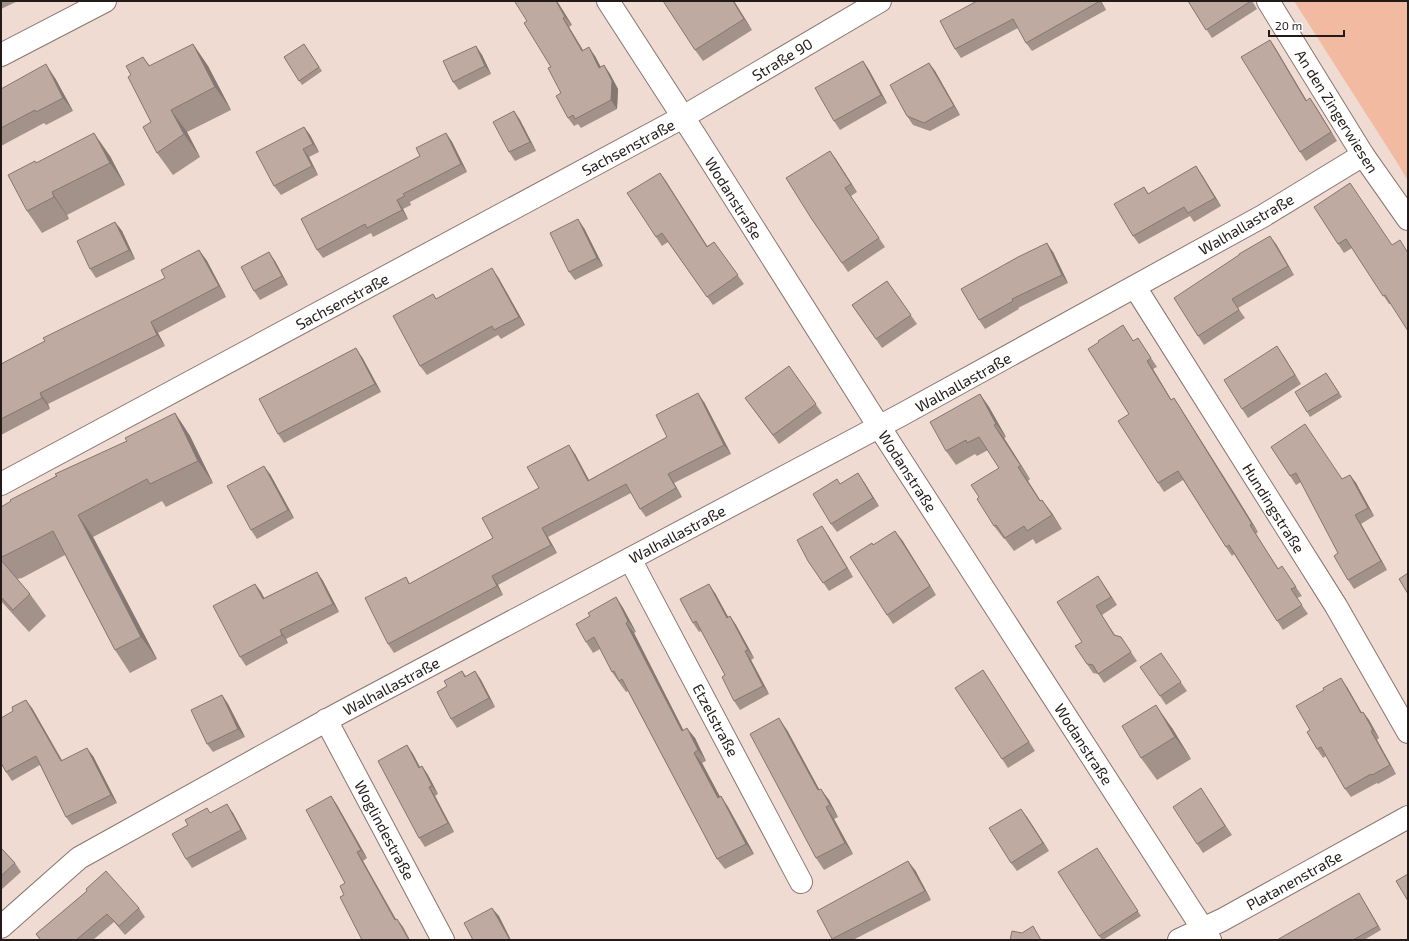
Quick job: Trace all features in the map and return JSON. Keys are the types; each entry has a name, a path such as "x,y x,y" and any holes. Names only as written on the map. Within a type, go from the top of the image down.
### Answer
{"street":[{"path":"1,55 105,1"},
{"name":"Wodanstraße","path":"608,1 879,427 1207,935"},
{"name":"Straße 90","path":"683,118 880,1"},
{"name":"An den Zingerwiesen","path":"1268,1 1363,155 1408,219"},
{"name":"Sachsenstraße","path":"1,484 683,118"},
{"name":"Walhallastraße","path":"1,927 79,858 326,720 879,427 1135,287 1263,216 1363,155"},
{"name":"Hundingstraße","path":"1135,287 1336,606 1408,732"},
{"name":"Etzelstraße","path":"630,559 801,882"},
{"name":"Woglindestraße","path":"326,720 444,940"},
{"name":"Platanenstraße","path":"1179,940 1207,935 1222,920 1408,817"}],"shaded area":[{"path":"1294,1 1408,1 1408,181 1398,164"}],"building":[{"path":"556,1 565,17 563,18 582,51 589,47 599,68 604,65 612,81 611,100 575,119 573,115 568,118 556,96 561,93 548,68 551,67 524,23 527,21 515,2"},
{"path":"663,1 733,1 744,19 695,50"},
{"path":"977,1 1100,1 1026,43 1013,19 955,49 940,21"},
{"path":"1188,1 1251,1 1206,30"},
{"path":"1270,40 1306,101 1310,98 1331,132 1300,152 1241,57"},
{"path":"193,44 215,87 171,110 184,134 157,153 143,127 151,122 128,77 131,75 126,66 143,57 149,66"},
{"path":"304,44 319,67 299,81 284,57"},
{"path":"476,46 485,66 453,82 443,61"},
{"path":"863,61 881,95 834,121 815,88"},
{"path":"929,63 954,106 924,123 907,116 890,85"},
{"path":"46,64 63,98 36,112 35,110 1,128 1,89"},
{"path":"514,111 530,142 509,152 493,122"},
{"path":"304,127 313,144 303,149 312,166 274,186 256,152"},
{"path":"94,133 110,163 52,192 54,197 27,211 8,175 35,161 36,163"},
{"path":"446,133 461,164 403,194 405,196 397,200 402,210 367,228 365,224 317,250 301,219 420,156 416,148"},
{"path":"830,151 851,184 845,188 879,238 842,263 786,178"},
{"path":"1196,166 1215,198 1188,213 1184,207 1133,236 1114,204 1144,187 1148,194"},
{"path":"660,173 707,247 714,242 738,275 707,297 662,233 656,237 627,193"},
{"path":"1350,183 1392,245 1400,240 1408,253 1408,331 1346,239 1338,244 1314,207"},
{"path":"578,219 597,258 569,272 550,233"},
{"path":"115,222 129,250 90,269 77,241"},
{"path":"1270,236 1288,266 1232,299 1239,310 1198,336 1174,298 1239,254"},
{"path":"1047,243 1062,275 1012,299 1013,301 979,320 961,289 1018,257"},
{"path":"199,250 219,286 151,322 157,335 40,393 42,398 1,419 1,364 45,341 43,338 165,278 161,270"},
{"path":"269,252 282,276 254,291 241,267"},
{"path":"492,268 519,317 494,330 492,326 420,366 393,316 433,294 436,299"},
{"path":"887,281 911,315 876,339 852,305"},
{"path":"1123,325 1133,341 1138,338 1151,358 1147,361 1171,400 1174,398 1252,524 1250,525 1278,569 1282,566 1296,587 1291,589 1302,605 1277,621 1229,545 1226,547 1178,471 1158,483 1118,421 1129,414 1088,349"},
{"path":"1277,346 1295,375 1242,409 1224,380"},
{"path":"356,348 375,384 278,434 259,399"},
{"path":"789,366 816,404 773,435 745,398"},
{"path":"1326,373 1339,393 1307,412 1295,392"},
{"path":"698,393 724,445 668,474 676,488 640,509 626,484 542,528 551,545 492,576 497,586 388,644 365,598 406,577 409,584 493,538 482,518 539,488 527,467 569,445 588,481 667,437 656,415"},
{"path":"980,394 996,424 994,425 1021,466 1018,467 1040,501 1042,500 1052,515 1027,531 1024,526 1005,538 996,525 994,526 977,499 979,497 971,485 999,468 979,437 967,443 966,440 946,451 930,422"},
{"path":"175,413 198,461 150,484 147,479 78,515 141,637 115,650 53,531 1,557 1,507 11,501 10,500 57,476 55,474 127,441 125,438"},
{"path":"1305,424 1342,479 1350,475 1368,508 1355,515 1381,561 1348,580 1334,556 1338,553 1296,473 1290,476 1271,447"},
{"path":"264,466 288,510 251,530 227,486"},
{"path":"858,473 873,498 831,524 813,494 837,479 840,484"},
{"path":"822,526 847,568 823,583 808,561 797,540"},
{"path":"895,531 930,586 887,615 850,557"},
{"path":"1,560 30,594 13,610 1,597"},
{"path":"317,572 333,604 280,630 282,635 240,657 213,606 255,584 263,599"},
{"path":"1408,573 1408,594 1399,579"},
{"path":"1098,576 1111,597 1096,606 1114,635 1121,637 1131,652 1098,674 1093,665 1087,664 1075,646 1082,642 1057,602"},
{"path":"709,584 727,618 730,616 748,650 745,651 763,686 734,701 722,677 725,675 696,621 693,623 680,599"},
{"path":"616,597 628,621 626,623 682,731 687,728 698,750 694,753 718,798 721,796 746,844 717,859 622,679 619,681 614,671 612,672 594,637 586,642 576,624 590,616 588,613"},
{"path":"1161,653 1181,682 1160,696 1140,667"},
{"path":"983,670 1029,742 1002,759 955,688"},
{"path":"462,671 465,677 475,671 489,698 451,719 437,692 447,686 444,681"},
{"path":"1341,678 1361,713 1363,712 1373,730 1371,731 1390,765 1345,789 1321,747 1317,749 1307,732 1310,730 1296,706 1324,690 1323,688"},
{"path":"222,695 238,729 207,744 191,710"},
{"path":"26,700 61,761 87,748 111,795 66,817 36,756 6,772 1,763 1,718 13,711 12,707"},
{"path":"1156,705 1175,737 1141,758 1122,726"},
{"path":"779,718 818,790 821,789 830,805 826,807 845,843 816,858 750,734"},
{"path":"407,745 419,768 422,766 432,786 429,787 448,823 419,838 378,761"},
{"path":"1201,788 1225,826 1197,844 1173,807"},
{"path":"331,796 361,850 357,852 395,920 397,919 409,940 362,940 340,897 344,895 340,886 345,883 306,810"},
{"path":"227,804 241,830 186,859 172,834 188,825 185,820 207,808 210,813"},
{"path":"1021,809 1043,843 1011,863 989,828"},
{"path":"1,848 15,863 1,876"},
{"path":"1097,848 1138,911 1099,936 1058,872"},
{"path":"908,861 925,891 832,939 817,911"},
{"path":"106,871 139,908 119,926 107,914 76,940 41,940 36,934 87,891 86,889"},
{"path":"1408,874 1408,901 1396,881"},
{"path":"1359,893 1378,926 1353,940 1277,940"},
{"path":"492,908 510,940 473,940 464,923"},
{"path":"1033,926 1041,940 1010,940 1012,931 1022,933"}]}
